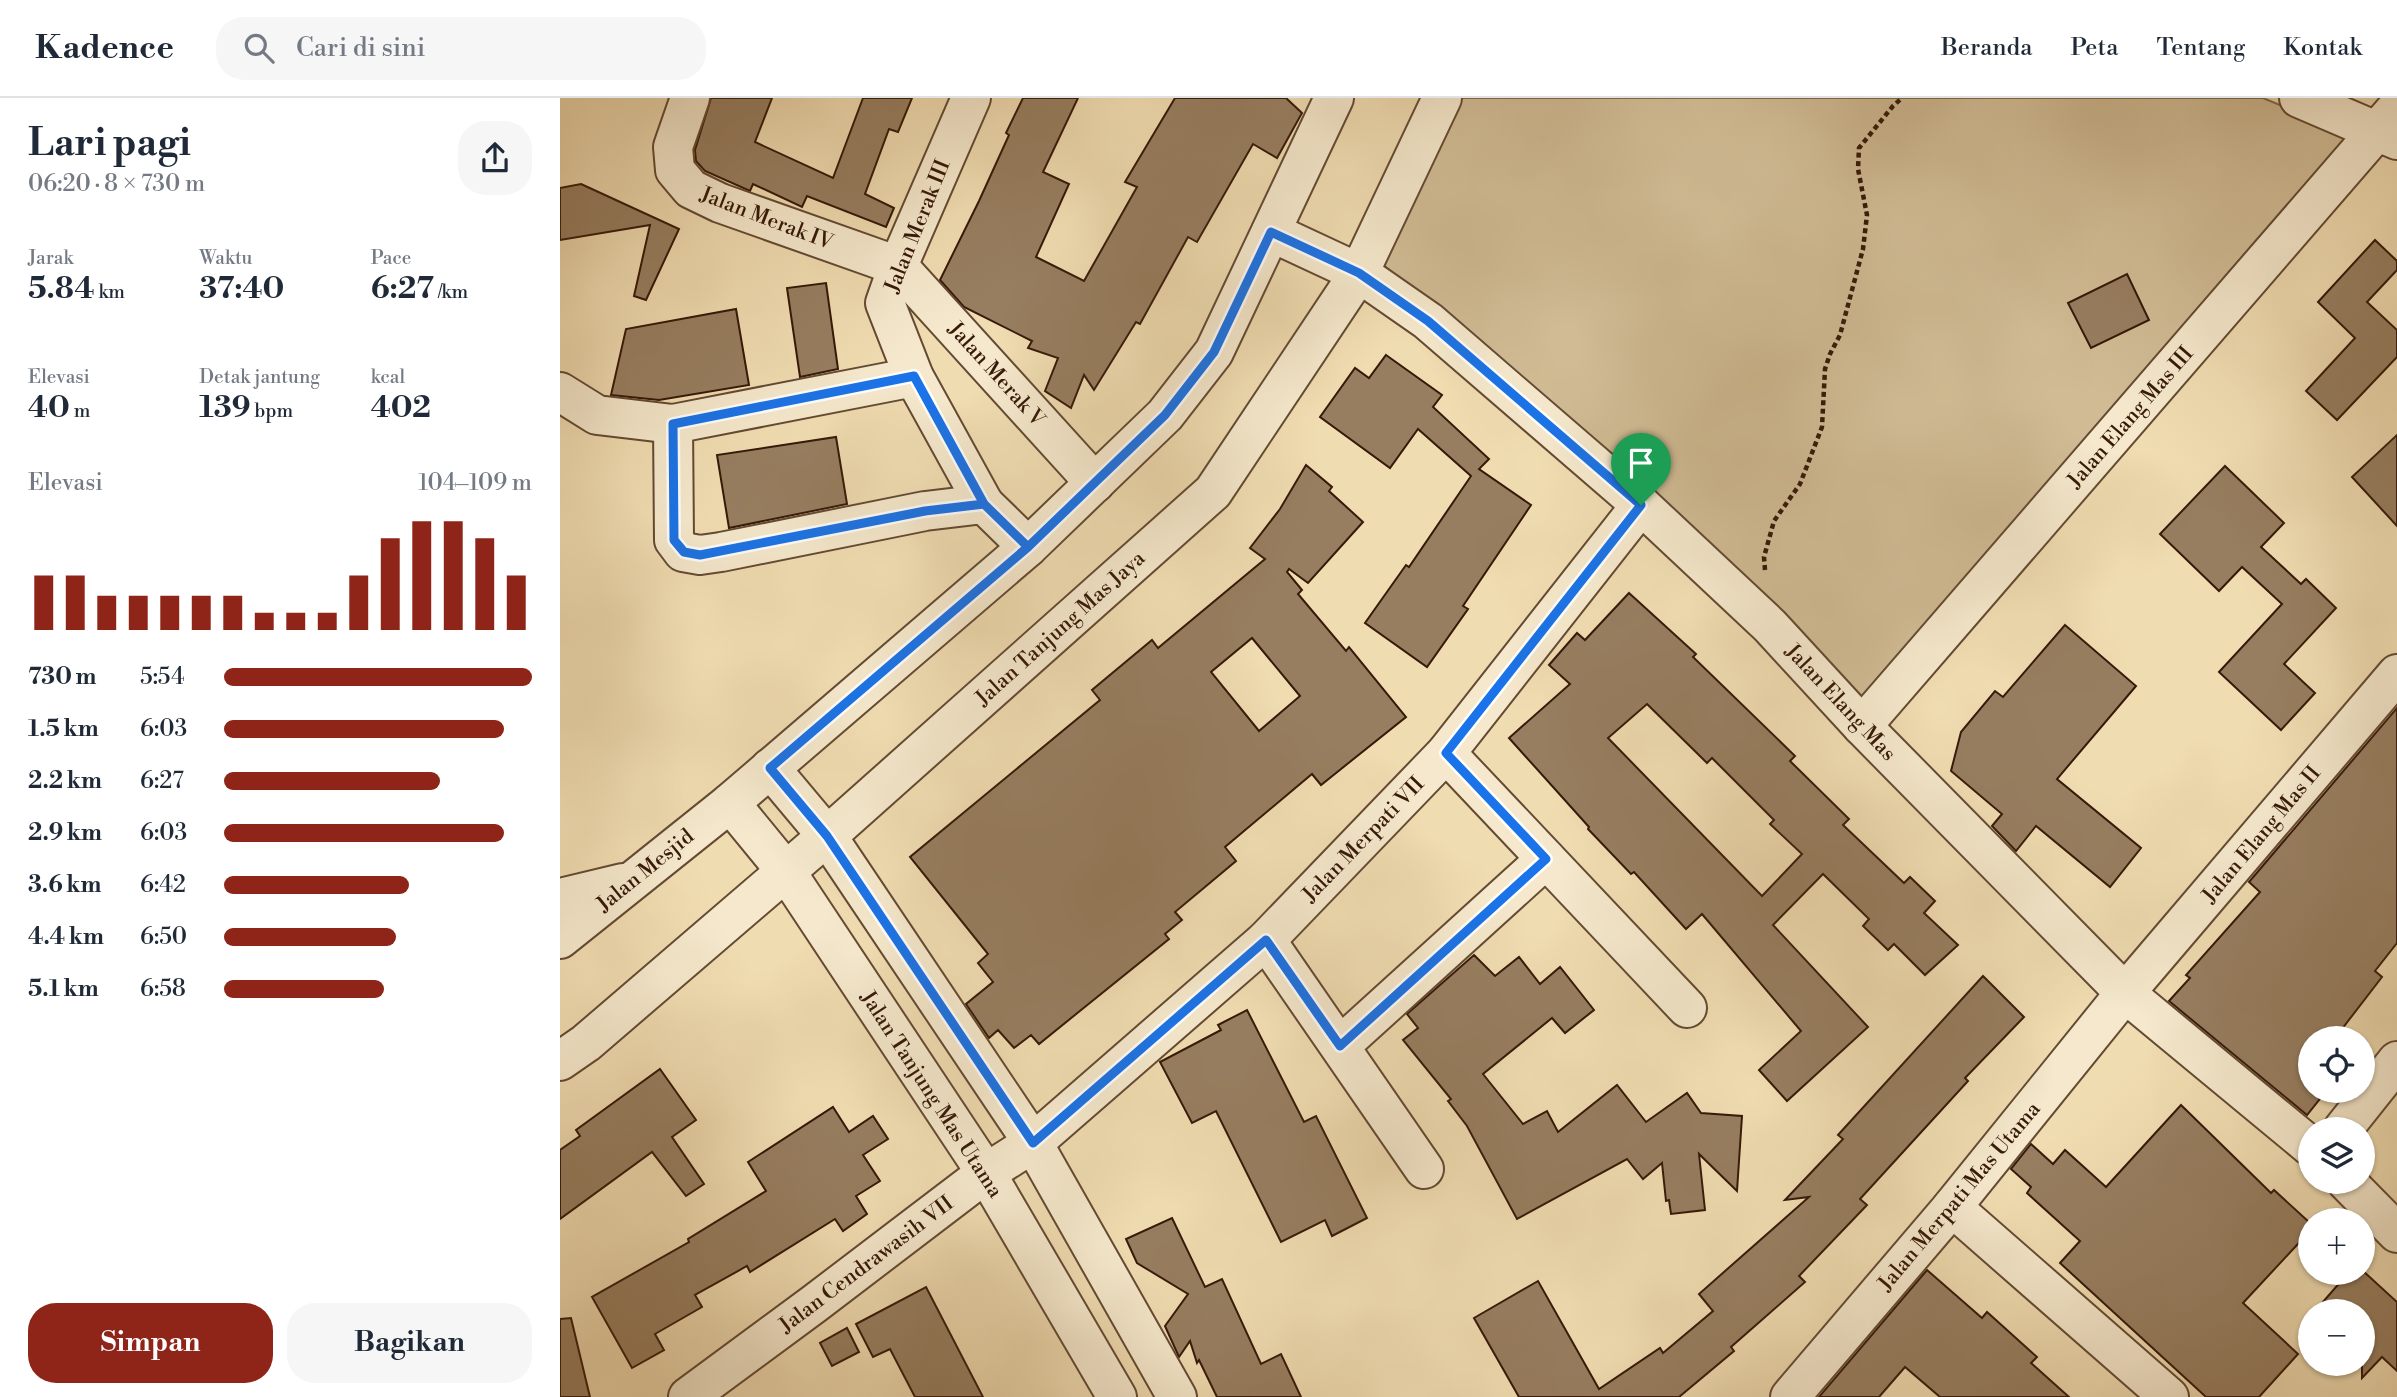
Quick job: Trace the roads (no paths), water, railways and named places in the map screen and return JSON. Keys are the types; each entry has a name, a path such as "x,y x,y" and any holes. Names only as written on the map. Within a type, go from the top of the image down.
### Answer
{"street":[{"name":"Jalan Merak IV","path":"690,98 673,147 675,170 691,189 720,203 898,267"},
{"name":"Jalan Merak III","path":"971,98 885,303 914,376 984,504 1028,547"},
{"name":"Jalan Mesjid","path":"560,939 730,803 1028,547 1165,415 1214,352 1334,98"},
{"name":"Jalan Tanjung Mas Jaya","path":"560,1061 586,1043 827,836 1213,492 1351,270 1442,98"},
{"path":"2299,98 2390,126"},
{"name":"Jalan Elang Mas III","path":"1862,726 2298,224 2390,126"},
{"name":"Jalan Elang Mas","path":"1271,232 1351,270 1428,321 1641,505 1770,626 1862,726 2125,993 2298,1136"},
{"name":"Jalan Merak V","path":"898,267 1095,483"},
{"path":"572,399 606,417 673,424 914,376"},
{"path":"673,424 674,540 684,552 690,554 721,552 925,511 984,504"},
{"name":"Jalan Merpati VII","path":"1075,1105 1266,940 1446,753 1641,505"},
{"name":"Jalan Elang Mas II","path":"2125,993 2397,674"},
{"path":"1446,753 1687,1008"},
{"path":"770,768 827,836 1033,1143 1177,1397"},
{"name":"Jalan Tanjung Mas Utama","path":"730,803 785,870 986,1173 1117,1397"},
{"path":"1340,1046 1546,859"},
{"path":"560,898 632,880"},
{"path":"1266,940 1424,1169"},
{"name":"Jalan Merpati Mas Utama","path":"1791,1397 1952,1207 2125,993"},
{"path":"2353,1117 2397,1061"},
{"name":"Jalan Cendrawasih VII","path":"688,1397 986,1173 1033,1143 1075,1105"},
{"path":"2359,1194 2397,1233"},
{"path":"1952,1207 2169,1397"}]}
